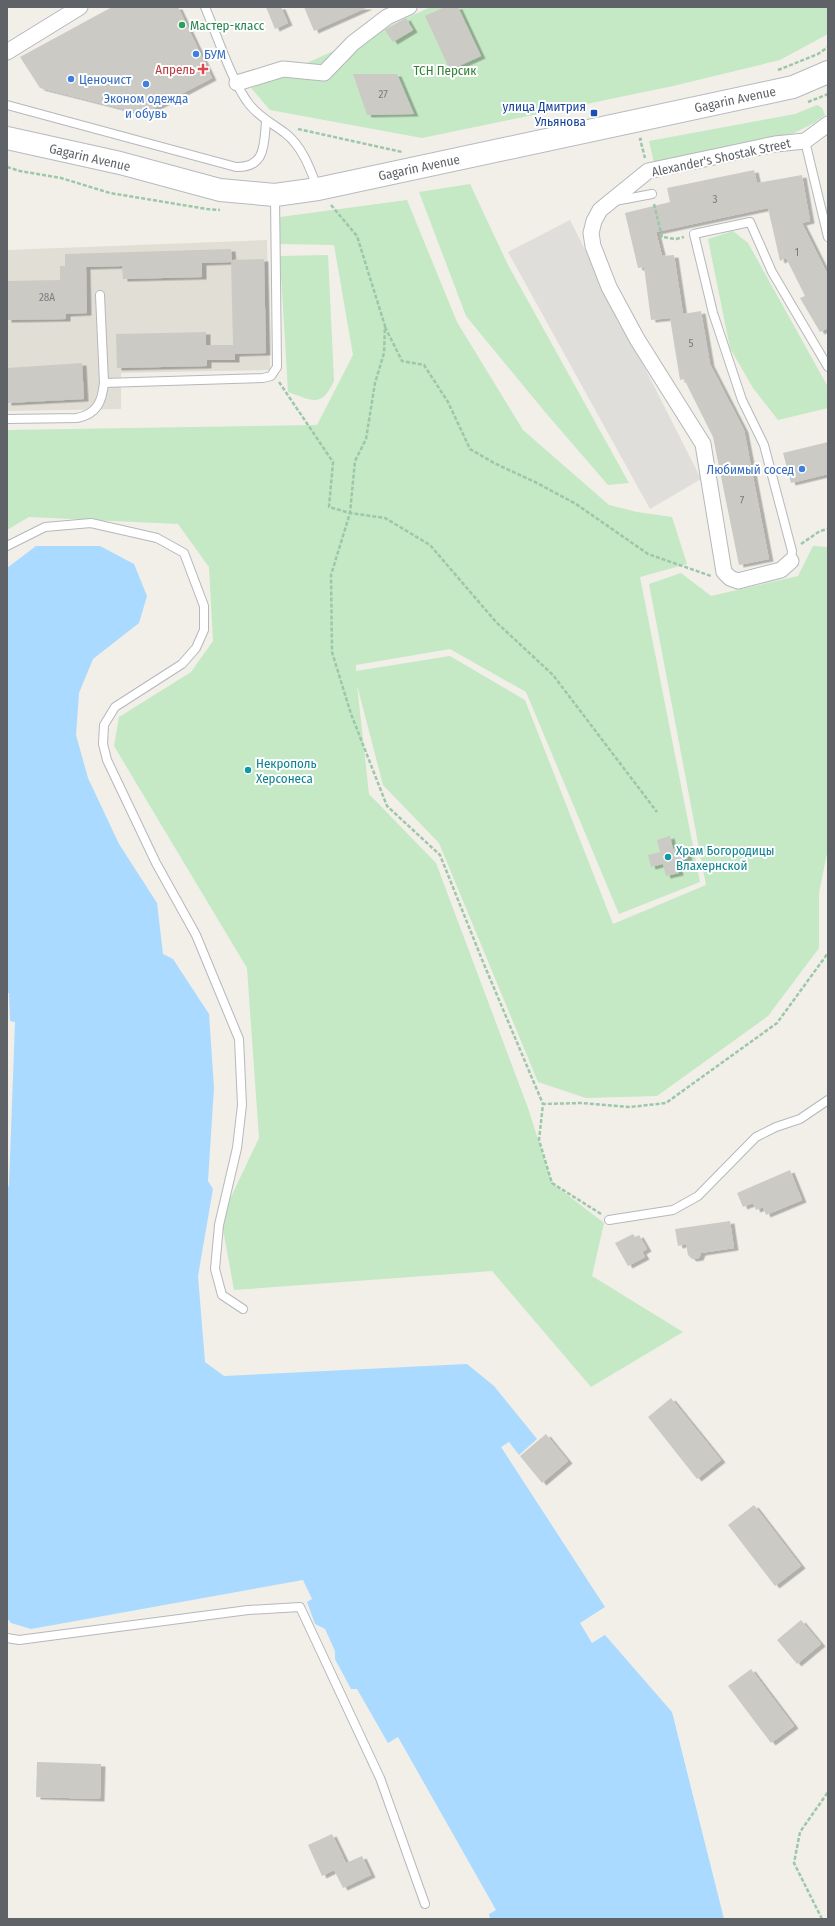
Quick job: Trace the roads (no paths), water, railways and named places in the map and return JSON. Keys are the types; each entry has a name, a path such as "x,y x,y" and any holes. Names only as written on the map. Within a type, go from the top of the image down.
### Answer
{"main road":[{"name":"Gagarin Avenue","path":"7,138 120,163 220,190 275,195 318,189 793,87 828,72"}],"street":[{"path":"7,52 80,7"},
{"path":"237,83 283,69 324,73 353,42 386,17 409,7"},
{"name":"Alexander's Shostak Street","path":"791,556 788,565 781,570 738,581 730,578 724,572 703,444 637,339 609,287 593,246 591,233 594,221 600,210 648,171 775,144 805,141 828,124"}],"lane":[{"path":"205,7 237,83 249,104 266,121 286,134 301,151 318,189"},
{"path":"7,105 236,168 244,168 252,165 262,154 266,121"},
{"path":"805,141 828,237"},
{"path":"610,202 652,194"},
{"path":"104,383 267,378 274,374 277,367 275,195"},
{"path":"791,556 764,445 742,400 713,314 694,234 750,222 772,272 828,367"},
{"path":"7,420 77,418 86,416 93,412 99,405 103,398 104,383 100,295"},
{"path":"7,546 45,527 91,523 158,538 184,553 204,606 204,630 196,648 182,664 115,707 104,725 103,744 108,760 156,863 196,935 239,1039 242,1105 237,1148 219,1225 215,1269 222,1295 243,1309"},
{"path":"610,1220 673,1210 698,1196 756,1137 776,1127 800,1119 828,1100"},
{"path":"7,1638 19,1640 248,1610 300,1607 380,1778 425,1904"}],"water":[{"path":"36,546 100,546 134,564 147,596 139,623 93,659 79,693 76,735 88,778 119,844 157,903 163,954 173,959 209,1014 214,1088 208,1181 213,1189 198,1276 205,1362 224,1376 467,1364 494,1386 537,1439 519,1455 509,1442 501,1447 605,1607 580,1623 592,1643 605,1635 672,1712 724,1919 490,1919 489,1914 496,1910 398,1737 388,1743 357,1689 351,1689 335,1659 335,1651 325,1629 315,1624 307,1602 312,1599 303,1580 31,1629 11,1623 7,1618 7,1189 9,1185 15,1022 10,1021 9,993 7,993 7,568"}],"place":[{"name":"Мастер-класс","path":"182,25"},
{"name":"БУМ","path":"196,54"},
{"name":"Апрель","path":"203,69"},
{"name":"Ценочист","path":"71,79"},
{"name":"Эконом одежда и обувь","path":"146,84"},
{"name":"улица Дмитрия Ульянова","path":"594,113"},
{"name":"Любимый сосед","path":"802,469"},
{"name":"Некрополь Херсонеса","path":"248,770"},
{"name":"Храм Богородицы Влахернской","path":"668,857"}],"park label":[{"name":"ТСН Персик","path":"445,70"}]}
